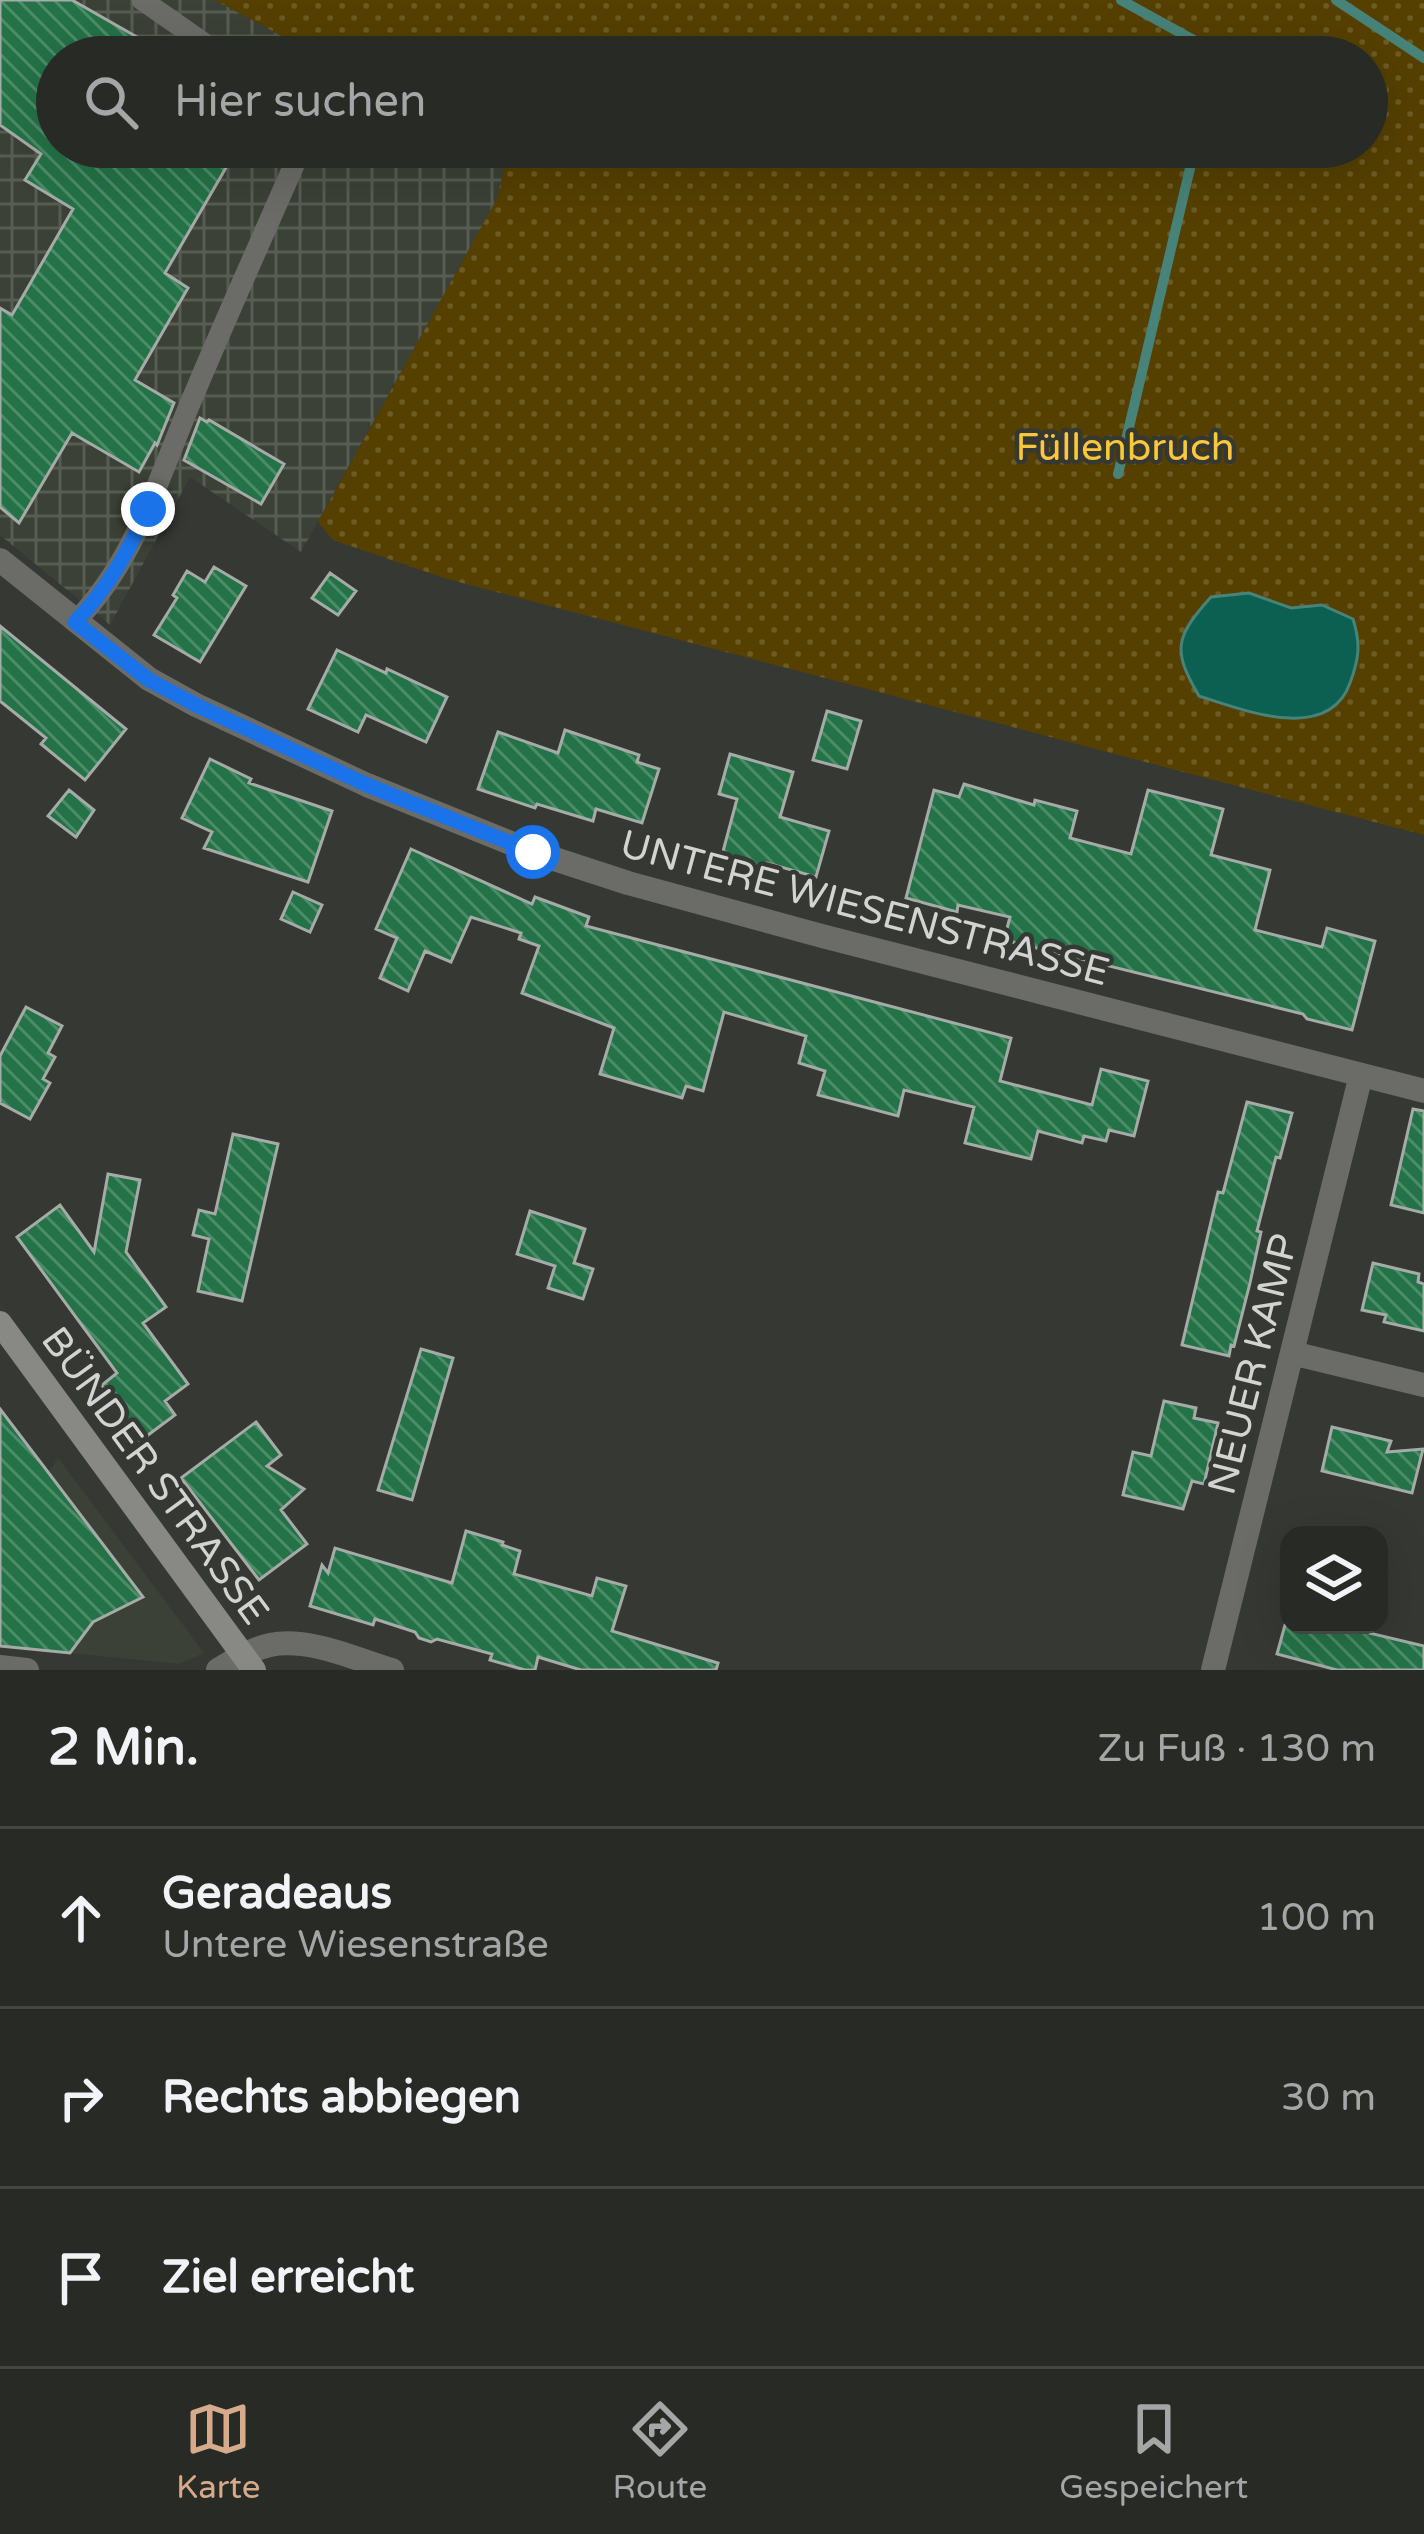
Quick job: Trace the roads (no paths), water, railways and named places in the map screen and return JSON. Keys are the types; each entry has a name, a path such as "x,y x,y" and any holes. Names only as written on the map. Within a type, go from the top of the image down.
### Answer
{"main road":[{"name":"BÜNDER STRASSE","path":"0,1323 249,1662"}],"street":[{"name":"UNTERE WIESENSTRASSE","path":"0,560 149,680 367,785 533,852 724,910 1424,1090"},
{"name":"NEUER KAMP","path":"1213,1670 1361,1075"},
{"path":"1292,1353 1424,1385"},
{"path":"218,1670 249,1662 273,1645 313,1646 392,1670"},
{"path":"0,1667 27,1670"}],"lane":[{"path":"142,0 194,36"},
{"path":"75,622 113,576 148,509 293,168"}],"waterway":[{"path":"1121,0 1186,36"},
{"path":"1336,0 1424,58"},
{"path":"1118,474 1190,168"}],"park label":[{"name":"Füllenbruch","path":"1125,446"}]}
